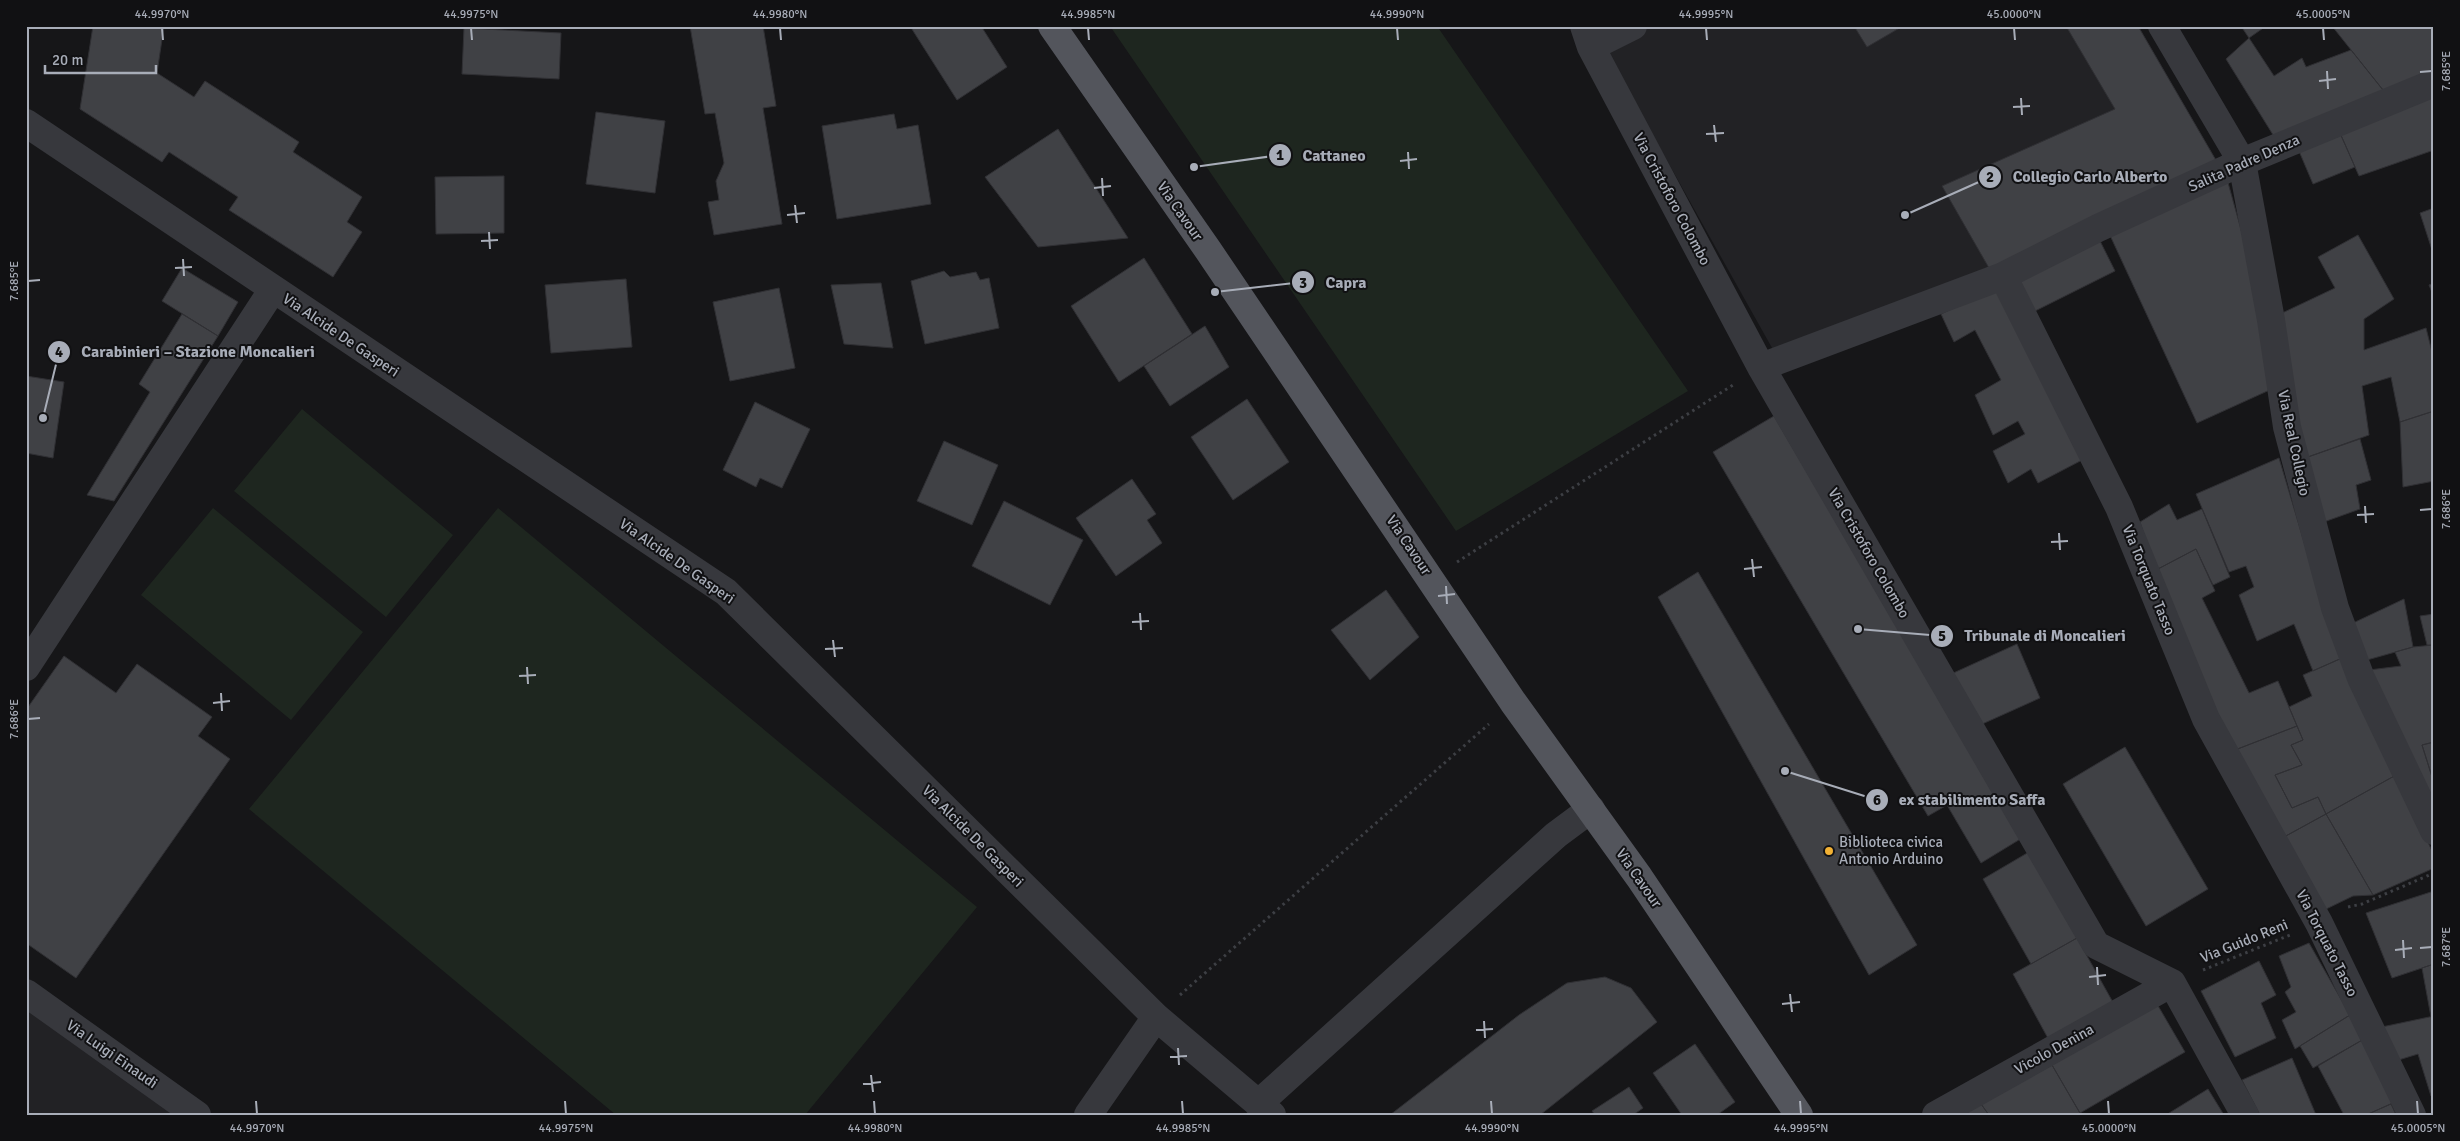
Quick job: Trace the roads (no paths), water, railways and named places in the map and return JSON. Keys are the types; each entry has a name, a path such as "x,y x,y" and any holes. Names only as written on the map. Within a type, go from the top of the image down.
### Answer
{"main road":[{"name":"Via Cavour","path":"1052,26 1208,250 1513,702 1591,809 1799,1115"}],"street":[{"path":"1588,37 1633,26"},
{"name":"Via Real Collegio","path":"2162,26 2242,162 2272,320 2287,427 2335,608 2361,678 2434,830"},
{"name":"Via Cristoforo Colombo","path":"1588,37 1761,367 2096,945 2172,983"},
{"name":"Salita Padre Denza","path":"2003,276 2098,228 2242,162 2434,83"},
{"name":"Via Alcide De Gasperi","path":"26,124 726,592 1156,1017 1265,1109"},
{"path":"1761,367 2003,276"},
{"name":"Via Torquato Tasso","path":"2003,276 2119,507 2206,720 2319,923 2412,1115"},
{"path":"26,667 273,289"},
{"path":"1265,1109 1556,835 1591,809"},
{"path":"2172,983 2245,1115"},
{"name":"Vicolo Denina","path":"1936,1115 2172,983"},
{"name":"Via Luigi Einaudi","path":"26,993 197,1115"},
{"path":"1088,1115 1156,1017"}],"place":[{"name":"Cattaneo","path":"1194,167"},
{"name":"Collegio Carlo Alberto","path":"1905,215"},
{"name":"Capra","path":"1215,292"},
{"name":"Carabinieri – Stazione Moncalieri","path":"43,418"},
{"name":"Tribunale di Moncalieri","path":"1858,629"},
{"name":"ex stabilimento Saffa","path":"1785,771"},
{"name":"Biblioteca civica Antonio Arduino","path":"1829,851"}]}
